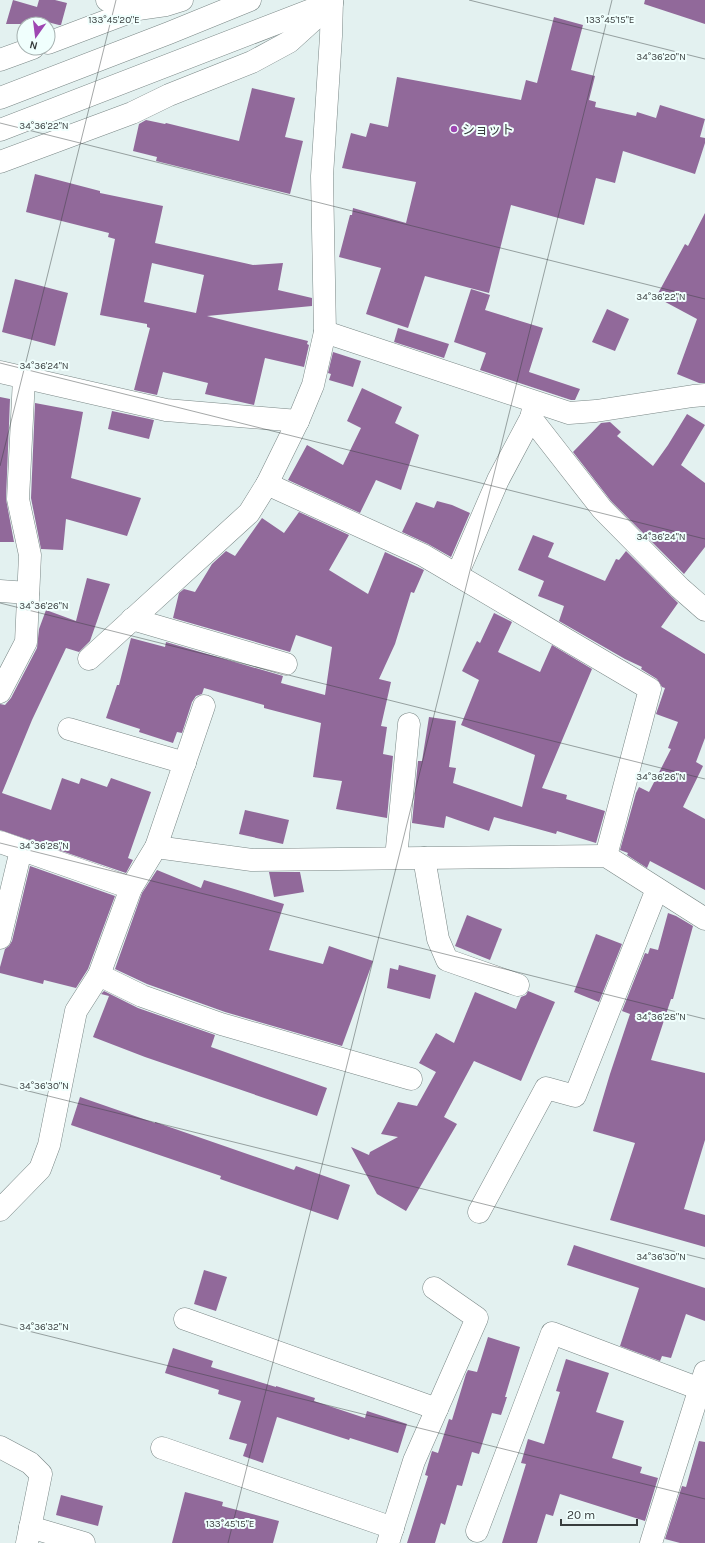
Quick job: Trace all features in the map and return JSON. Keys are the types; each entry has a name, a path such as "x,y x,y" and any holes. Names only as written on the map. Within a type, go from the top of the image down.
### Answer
{"street":[{"path":"107,0 138,9"},
{"path":"56,39 138,9 166,5 182,0"},
{"path":"0,98 250,0"},
{"path":"0,130 334,1"},
{"path":"0,162 132,113 168,95 252,62 289,42 334,1"},
{"path":"89,659 249,513 267,484 298,421 313,385 325,332 322,176 334,1"},
{"path":"0,60 16,54"},
{"path":"325,332 533,410 569,413 596,411 705,395"},
{"path":"0,372 166,410 298,421"},
{"path":"0,692 26,642 30,555 18,499 24,378"},
{"path":"457,575 498,480 533,410"},
{"path":"533,410 602,509 680,588 705,610"},
{"path":"267,484 423,555 650,689 606,856"},
{"path":"0,591 28,592"},
{"path":"132,619 286,664"},
{"path":"0,1210 40,1169 50,1145 76,1011 99,975 130,888 156,847 204,706"},
{"path":"396,858 409,724"},
{"path":"68,729 185,763"},
{"path":"0,842 130,888"},
{"path":"156,847 252,860 606,856 705,919"},
{"path":"0,938 21,850"},
{"path":"424,858 438,939 447,960 518,985"},
{"path":"478,1212 546,1088 575,1096 657,889"},
{"path":"99,975 142,996 221,1024 411,1079"},
{"path":"162,1448 390,1535 414,1461 477,1318 434,1288"},
{"path":"185,1319 437,1409"},
{"path":"477,1531 552,1333 702,1381 651,1543"},
{"path":"0,1447 30,1463 42,1474 29,1535 84,1543"}],"building":[{"path":"13,0 37,7 39,0 55,0 67,3 61,25 56,24 56,16 16,16 16,24 6,24"},
{"path":"645,0 705,0 705,24 644,4"},
{"path":"554,17 583,25 571,70 595,76 589,100 596,102 595,107 636,116 637,112 656,118 660,105 705,119 700,137 705,138 705,143 695,174 623,151 615,183 596,178 584,225 511,205 489,293 425,276 408,328 366,314 381,268 339,257 350,215 352,215 353,208 406,223 416,182 342,168 351,133 366,137 370,123 388,127 397,77 521,100 526,80 537,83"},
{"path":"252,88 295,98 285,137 303,141 290,194 156,161 157,157 133,151 139,124 146,120 166,123 239,141"},
{"path":"35,174 100,191 100,193 163,206 155,243 253,265 283,263 278,290 312,298 312,306 207,316 308,341 307,344 309,345 304,367 265,358 254,405 205,394 208,383 163,372 157,395 134,390 150,328 147,327 147,324 100,315 115,239 108,237 109,233 26,212","holes":["152,263 204,275 196,313 144,302"]},
{"path":"705,213 705,383 699,383 677,374 697,319 656,297 685,244 688,246"},
{"path":"15,279 68,293 55,346 2,332"},
{"path":"471,289 490,295 485,310 543,328 529,372 580,389 575,400 571,400 480,370 486,353 454,342"},
{"path":"607,309 629,319 615,351 592,342"},
{"path":"398,328 449,344 444,358 394,342"},
{"path":"333,352 361,361 353,387 329,380 331,374 328,373"},
{"path":"362,388 402,407 395,423 419,435 401,490 376,480 360,513 288,480 307,445 343,465 361,428 347,421"},
{"path":"0,397 10,399 6,499 14,542 0,542"},
{"path":"35,403 83,412 71,478 141,498 127,536 66,519 63,550 41,549 31,498"},
{"path":"112,411 154,420 149,439 108,429"},
{"path":"687,414 705,425 681,465 705,483 705,547 684,574 611,501 573,452 601,423 610,422 621,432 617,436 653,466"},
{"path":"437,501 452,505 470,513 451,557 402,532 416,502 434,508"},
{"path":"299,512 349,535 329,570 368,594 385,552 424,570 414,593 411,592 395,644 379,679 391,682 381,726 387,727 383,754 393,756 387,818 336,809 342,781 313,777 321,723 264,708 264,705 204,688 202,694 196,696 192,702 182,733 177,732 173,743 139,732 140,729 106,718 117,685 119,685 131,638 165,647 166,642 283,676 281,683 325,695 332,647 296,635 290,652 173,618 179,593 184,589 195,592 212,564 226,551 235,556 262,518 284,533"},
{"path":"533,535 554,543 548,557 605,581 616,559 619,560 626,551 678,603 661,627 705,654 705,738 696,762 703,766 683,807 705,819 705,890 650,861 647,868 627,855 628,853 620,850 636,793 639,787 649,792 671,749 668,748 678,722 656,714 665,688 662,687 657,679 641,669 642,667 625,659 559,621 564,606 538,596 544,581 518,570"},
{"path":"87,578 110,584 90,641 79,652 66,648 32,720 2,793 51,810 62,778 79,784 81,778 107,787 111,778 151,792 128,858 133,860 126,873 0,830 0,704 5,705 11,698 37,648 39,629 46,610 76,621"},
{"path":"494,613 512,622 498,652 540,672 552,645 592,669 542,788 567,795 566,799 605,811 596,843 557,831 556,834 494,817 489,831 446,816 444,828 412,823 418,761 422,761 429,717 456,721 449,767 456,768 453,783 522,807 535,755 461,725 479,680 462,671 477,641 480,643"},
{"path":"245,810 289,820 283,844 239,834"},
{"path":"30,866 115,896 88,969 76,988 44,980 43,984 0,973 0,967 5,949 12,941"},
{"path":"157,870 201,888 204,880 284,904 269,950 323,964 329,946 373,961 342,1046 225,1012 147,984 115,969 142,893"},
{"path":"269,872 300,872 304,892 274,897"},
{"path":"668,913 693,926 673,999 671,999 651,1060 705,1073 705,1140 684,1209 705,1215 705,1247 610,1220 635,1143 593,1131 630,1014 622,1011 645,953 648,954 650,948 658,950"},
{"path":"467,915 502,929 490,960 455,946"},
{"path":"596,934 622,944 599,1002 574,992"},
{"path":"399,965 436,975 430,999 387,988 390,968 398,970"},
{"path":"104,991 138,1008 215,1035 211,1047 327,1088 317,1116 145,1057 93,1037 109,996 101,994"},
{"path":"528,991 555,1002 521,1081 474,1061 444,1117 457,1124 406,1211 377,1194 351,1147 369,1155 370,1152 398,1137 381,1134 398,1102 417,1106 436,1072 419,1063 436,1033 454,1043 475,992 516,1009 521,997 526,995"},
{"path":"80,1097 294,1170 296,1166 350,1185 338,1220 220,1179 221,1176 71,1125"},
{"path":"574,1245 705,1288 705,1321 686,1314 671,1358 662,1356 660,1361 620,1346 639,1288 567,1265"},
{"path":"204,1270 227,1277 216,1311 194,1304"},
{"path":"488,1337 520,1347 501,1415 492,1413 479,1454 472,1452 462,1486 457,1485 445,1525 441,1523 435,1543 407,1543 428,1476 425,1475 432,1451 438,1453 449,1419 452,1420 466,1374 468,1370 477,1372"},
{"path":"173,1348 213,1361 211,1367 315,1398 314,1401 365,1418 367,1411 407,1424 398,1453 350,1438 349,1440 277,1417 263,1463 243,1456 247,1444 229,1439 241,1401 218,1394 219,1390 165,1373"},
{"path":"566,1359 609,1373 596,1412 624,1421 612,1458 642,1467 640,1473 658,1478 645,1521 560,1494 553,1516 546,1514 537,1543 502,1543 526,1464 521,1463 528,1439 544,1444 560,1392 556,1391"},
{"path":"699,1441 705,1442 705,1543 680,1543 665,1539 682,1486 686,1487"},
{"path":"185,1492 223,1502 222,1506 279,1521 273,1543 172,1543"},
{"path":"61,1495 103,1506 98,1526 56,1515"}],"place":[{"name":"ショット","path":"454,129"}]}
